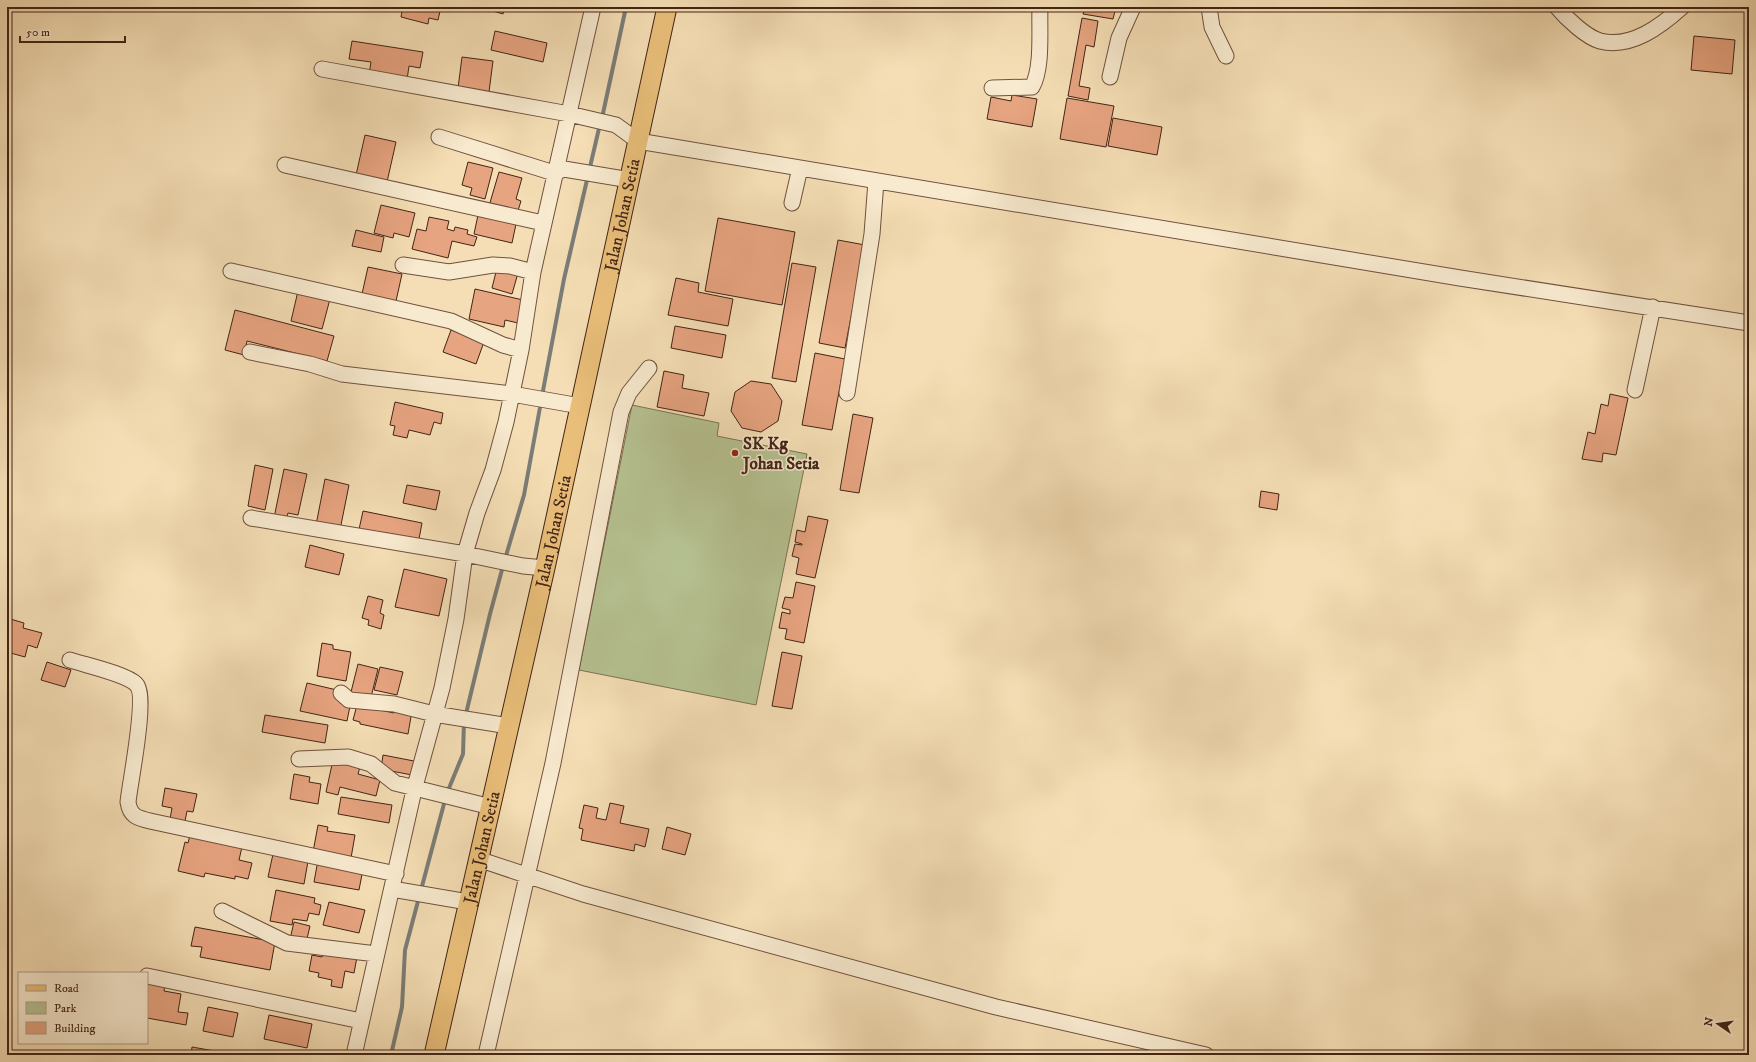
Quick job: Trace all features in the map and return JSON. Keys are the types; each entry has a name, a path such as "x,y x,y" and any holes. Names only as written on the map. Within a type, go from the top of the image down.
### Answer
{"main road":[{"name":"Jalan Johan Setia","path":"434,1055 478,859 482,805 510,726 667,7"}],"street":[{"path":"354,1055 376,954 397,890 396,874 419,790 437,715 454,626 470,556 477,513 493,470 516,395 521,350 533,272 543,223 559,171 573,115 593,7"},
{"path":"992,88 1032,87 1035,82 1038,64 1040,7"},
{"path":"1110,77 1119,38 1133,7"},
{"path":"1209,7 1212,27 1226,56"},
{"path":"1557,7 1571,22 1599,41 1625,42 1650,31 1682,7"},
{"path":"322,69 573,115 616,125 638,141 1460,278 1749,323"},
{"path":"439,137 559,171 600,174 630,180"},
{"path":"285,165 543,223"},
{"path":"792,203 800,168"},
{"path":"847,393 872,234 876,181"},
{"path":"403,265 449,272 493,265 510,266 533,272"},
{"path":"230,271 450,321 504,345 521,350"},
{"path":"1635,390 1653,307"},
{"path":"250,352 310,364 342,374 516,395 580,406"},
{"path":"486,1055 553,762 621,412 629,392 649,368"},
{"path":"251,518 523,566 545,568"},
{"path":"70,660 130,680 139,687 141,697 140,716 128,802 129,810 133,815 150,821 396,874"},
{"path":"341,693 349,700 394,704 437,715 510,726"},
{"path":"299,760 348,757 371,764 395,783 482,805"},
{"path":"478,859 583,894 996,1007 1206,1055"},
{"path":"397,890 468,902"},
{"path":"222,911 287,943 376,954"},
{"path":"148,976 362,1021"}],"green space":[{"path":"632,405 719,423 717,436 807,454 756,705 579,670"}],"building":[{"path":"398,7 441,7 438,20 429,18 428,24 401,17 402,11 398,10"},
{"path":"494,7 505,7 503,14 493,11"},
{"path":"1085,7 1116,7 1113,19 1083,14"},
{"path":"1082,18 1098,21 1094,47 1086,45 1079,86 1090,88 1088,100 1068,96"},
{"path":"495,31 547,43 543,62 491,50"},
{"path":"1694,36 1735,40 1732,74 1691,70"},
{"path":"352,41 423,52 420,68 409,66 407,80 369,74 371,62 349,59"},
{"path":"462,57 493,61 489,92 458,88"},
{"path":"1012,95 1037,99 1032,127 987,119 991,97 1011,101"},
{"path":"1067,98 1114,106 1106,147 1060,139"},
{"path":"1113,118 1162,127 1157,155 1108,146"},
{"path":"365,135 396,142 387,182 356,175"},
{"path":"468,162 493,168 485,199 470,195 472,188 462,185"},
{"path":"499,172 522,178 516,199 521,201 517,214 489,206"},
{"path":"381,205 415,213 409,237 394,233 393,238 374,233"},
{"path":"478,215 516,224 512,243 474,234"},
{"path":"429,217 449,221 447,229 454,231 455,227 468,230 467,234 477,237 474,246 452,241 448,258 412,249 417,229 426,231"},
{"path":"718,218 795,232 782,305 705,291"},
{"path":"356,230 384,237 381,252 352,246"},
{"path":"838,240 865,245 845,348 819,343"},
{"path":"792,263 816,267 796,382 772,378"},
{"path":"368,267 402,274 396,301 362,294"},
{"path":"497,268 518,273 512,294 492,288"},
{"path":"676,278 699,283 698,292 733,299 728,326 668,315"},
{"path":"475,289 523,300 518,323 505,320 504,327 469,319"},
{"path":"298,291 330,299 322,329 291,321"},
{"path":"235,310 334,336 327,361 247,341 244,355 225,350"},
{"path":"675,326 726,335 722,358 671,348"},
{"path":"451,330 484,342 476,364 443,352"},
{"path":"815,353 845,359 832,430 802,425"},
{"path":"664,371 684,375 682,388 709,393 704,416 657,407"},
{"path":"751,381 771,384 782,401 778,421 761,432 742,428 731,411 735,392"},
{"path":"1610,394 1628,398 1616,455 1603,453 1602,462 1582,459 1588,432 1595,434 1601,404 1608,406"},
{"path":"395,402 443,413 441,424 434,422 430,435 409,430 407,438 393,435 395,426 390,425"},
{"path":"853,414 873,418 859,493 840,490"},
{"path":"255,465 273,469 265,510 248,506"},
{"path":"284,469 307,474 298,515 288,513 286,520 274,518"},
{"path":"325,479 349,485 340,530 316,525"},
{"path":"407,485 440,491 436,510 403,503"},
{"path":"1261,491 1279,494 1277,510 1259,507"},
{"path":"363,511 422,523 419,539 386,533 385,540 358,534"},
{"path":"808,516 828,520 815,578 796,574 799,558 792,556 795,544 802,545 795,542 797,530 805,532"},
{"path":"310,545 344,554 339,575 305,567"},
{"path":"404,569 447,579 439,616 395,607"},
{"path":"796,582 815,586 804,643 785,639 787,629 779,628 782,612 790,614 790,610 782,608 785,597 793,598"},
{"path":"368,596 383,600 380,613 384,615 381,629 368,625 369,620 362,618"},
{"path":"7,618 24,623 23,628 42,633 37,648 28,645 25,657 7,652"},
{"path":"322,643 333,645 333,649 351,652 346,681 317,676"},
{"path":"782,652 802,656 792,709 772,706"},
{"path":"47,662 71,670 65,687 41,680"},
{"path":"358,664 378,669 371,697 351,692"},
{"path":"380,667 403,672 397,695 374,690"},
{"path":"307,683 337,690 341,697 340,703 350,706 347,721 300,711"},
{"path":"357,705 394,713 395,707 412,711 408,734 360,724 360,722 353,720"},
{"path":"265,715 328,725 325,743 262,732"},
{"path":"383,755 414,761 412,775 381,769"},
{"path":"333,760 360,767 358,774 380,780 376,796 340,787 338,795 326,792"},
{"path":"294,774 310,777 309,782 321,784 318,804 290,799"},
{"path":"165,788 197,794 193,812 187,811 185,821 170,819 172,808 162,806"},
{"path":"341,797 392,805 389,823 338,814"},
{"path":"610,803 624,806 620,823 649,829 645,847 635,844 634,851 581,840 583,829 579,828 584,805 598,808 596,818 606,820"},
{"path":"318,825 328,827 327,831 355,835 351,858 313,852"},
{"path":"667,827 691,834 685,855 662,849"},
{"path":"190,835 242,847 239,860 252,863 248,879 235,876 235,879 205,873 204,877 178,871 185,842 188,843"},
{"path":"273,854 308,861 304,884 268,877"},
{"path":"318,860 363,869 359,890 314,882"},
{"path":"276,890 315,898 314,903 321,905 319,915 309,913 307,921 293,919 292,925 270,921"},
{"path":"329,902 365,910 359,933 323,925"},
{"path":"294,922 310,926 306,943 290,939"},
{"path":"195,927 275,942 270,970 200,957 202,947 191,946"},
{"path":"324,951 357,957 354,973 345,971 342,988 331,986 332,980 318,977 319,973 309,971 312,955 322,957"},
{"path":"149,982 165,985 164,991 181,994 178,1012 188,1013 186,1025 148,1018"},
{"path":"208,1007 238,1013 233,1037 203,1031"},
{"path":"269,1015 312,1024 307,1048 264,1039"},
{"path":"192,1047 237,1055 191,1055"},
{"path":"276,1052 293,1055 275,1055"}],"waterway":[{"path":"602,118 626,7"},
{"path":"542,396 564,279 600,124"},
{"path":"505,559 524,495 541,402"},
{"path":"447,793 463,754 464,722 503,566"},
{"path":"391,1055 402,1007 405,950 445,800"}],"place":[{"name":"SK Kg Johan Setia","path":"735,453"}]}
